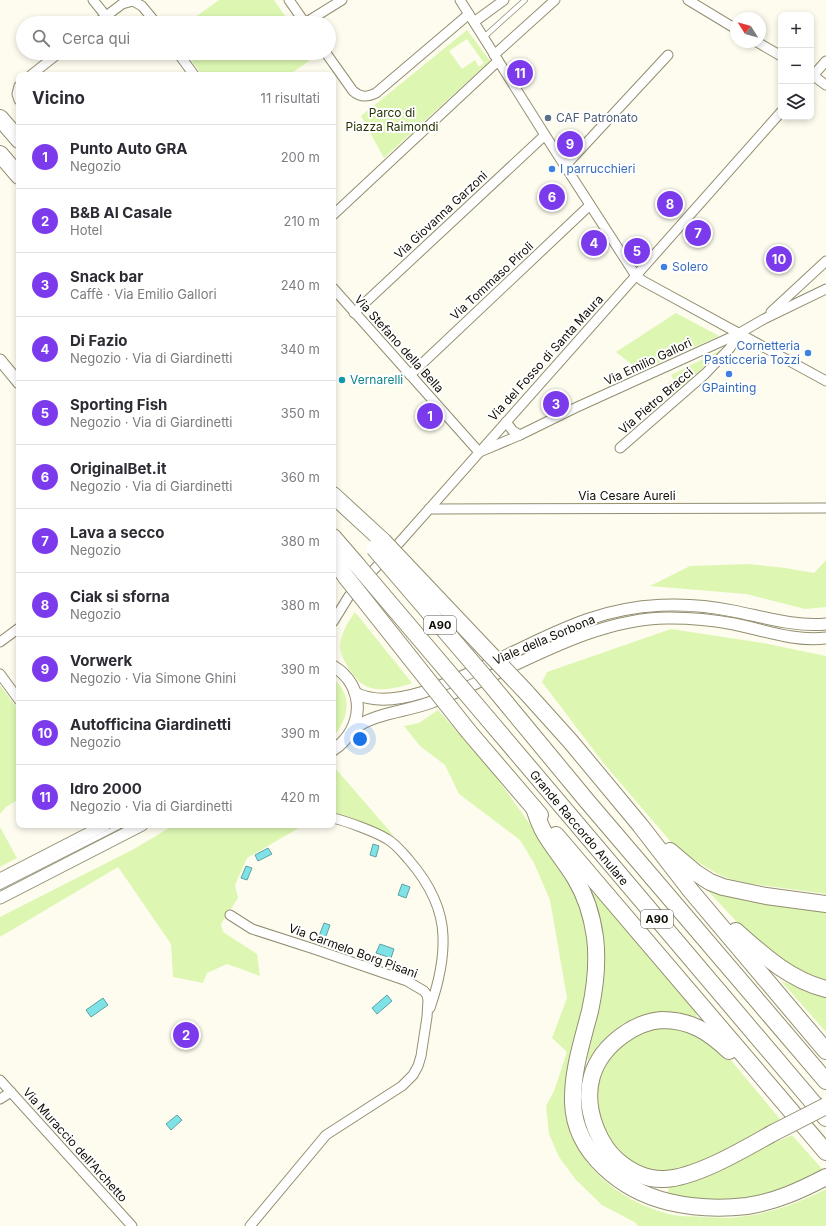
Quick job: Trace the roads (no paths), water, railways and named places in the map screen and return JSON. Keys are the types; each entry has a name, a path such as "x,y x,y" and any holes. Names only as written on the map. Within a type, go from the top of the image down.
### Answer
{"highway":[{"path":"0,118 16,137"},
{"path":"0,154 16,173"},
{"path":"336,498 378,545 526,692 640,825 691,891 826,1050"},
{"name":"Grande Raccordo Anulare","path":"336,504 378,545 587,801 826,1081"},
{"name":"Grande Raccordo Anulare","path":"336,540 826,1118"},
{"path":"336,562 468,732 826,1152"},
{"path":"534,808 546,835 577,882 588,906 595,939 594,982 590,1011 575,1068 573,1092 574,1113 577,1124 583,1139 592,1154 609,1171 635,1189 662,1200 692,1206 721,1208 756,1204 791,1194 825,1178"},
{"path":"640,825 686,866 710,882 729,888 766,896 826,904"},
{"path":"691,891 758,951 776,965 806,982 826,989"},
{"path":"782,1100 750,1072 713,1036 701,1029 680,1022 657,1021 645,1023 630,1030 617,1039 606,1050 593,1070 589,1103 598,1134 614,1158 641,1176 662,1179 676,1178 686,1175 723,1160 826,1106"}],"street":[{"path":"94,0 106,16 122,4 133,1 142,6 150,16"},
{"path":"290,0 300,16"},
{"path":"316,16 342,0"},
{"path":"460,0 636,276 738,334 826,381"},
{"path":"331,60 351,89 362,96 369,96 471,18 504,0"},
{"path":"336,212 555,0"},
{"path":"688,0 730,25"},
{"path":"766,47 778,54"},
{"path":"565,166 668,55"},
{"path":"35,72 50,60"},
{"path":"183,60 192,72"},
{"path":"814,74 826,61"},
{"path":"814,77 826,85"},
{"name":"Via del Fosso di Santa Maura","path":"336,617 349,596 429,509 778,115"},
{"name":"Via Giovanna Garzoni","path":"354,312 545,135"},
{"name":"Via Tommaso Piroli","path":"410,375 590,205"},
{"path":"764,319 826,261"},
{"name":"Via Emilio Gallori","path":"479,452 520,435 575,408 738,334 764,319 826,289"},
{"name":"Via Stefano della Bella","path":"336,291 479,452"},
{"name":"Via Pietro Bracci","path":"620,448 709,370 730,348 738,334"},
{"path":"0,360 16,380"},
{"path":"506,422 520,435"},
{"name":"Via Cesare Aureli","path":"429,509 826,508"},
{"name":"Viale della Sorbona","path":"355,693 366,698 376,699 398,698 420,694 442,686 570,626 601,615 634,608 676,605 697,606 732,611 797,624 826,624"},
{"name":"Viale della Sorbona","path":"353,729 378,716 424,705 473,686 577,638 604,628 631,622 656,618 689,618 732,624 794,637 811,639 826,638"},
{"path":"0,642 16,630"},
{"path":"336,668 350,683 355,693 358,705 353,729 344,742 336,748"},
{"path":"0,674 16,696"},
{"path":"336,819 380,835 395,845 424,879 434,897 443,928 443,945 437,986 427,1017"},
{"path":"0,898 136,828"},
{"path":"0,879 93,829"},
{"name":"Via Carmelo Borg Pisani","path":"230,915 252,929 393,976 422,989 427,995 427,1017 420,1062 411,1078 402,1086 332,1130 324,1137 250,1226"},
{"name":"Via Muraccio dell'Archetto","path":"0,1080 132,1226"},
{"path":"0,1099 11,1092"}],"lane":[{"path":"483,38 525,0"},
{"path":"0,887 116,828"}],"water":[{"path":"373,844 379,846 376,857 370,855"},
{"path":"268,848 272,854 258,861 255,855"},
{"path":"246,866 252,868 247,880 241,878"},
{"path":"402,884 410,887 406,898 398,895"},
{"path":"324,923 330,925 325,939 319,936"},
{"path":"380,944 394,949 391,958 376,953"},
{"path":"387,995 392,1001 377,1014 372,1008"},
{"path":"103,998 108,1005 91,1017 86,1010"},
{"path":"177,1115 182,1120 171,1130 166,1124"}],"place":[{"name":"Idro 2000","path":"520,73"},
{"name":"CAF Patronato","path":"548,118"},
{"name":"Vorwerk","path":"570,144"},
{"name":"I parrucchieri","path":"552,169"},
{"name":"OriginalBet.it","path":"552,197"},
{"name":"Ciak si sforna","path":"670,204"},
{"name":"Lava a secco","path":"698,233"},
{"name":"Di Fazio","path":"594,243"},
{"name":"Sporting Fish","path":"637,251"},
{"name":"Autofficina Giardinetti","path":"779,259"},
{"name":"Solero","path":"664,267"},
{"name":"Cornetteria Pasticceria Tozzi","path":"808,353"},
{"name":"GPainting","path":"729,374"},
{"name":"Vernarelli","path":"342,380"},
{"name":"Snack bar","path":"556,404"},
{"name":"Punto Auto GRA","path":"430,416"},
{"name":"B&B Al Casale","path":"186,1035"}],"park label":[{"name":"Parco di Piazza Raimondi","path":"392,120"}]}
